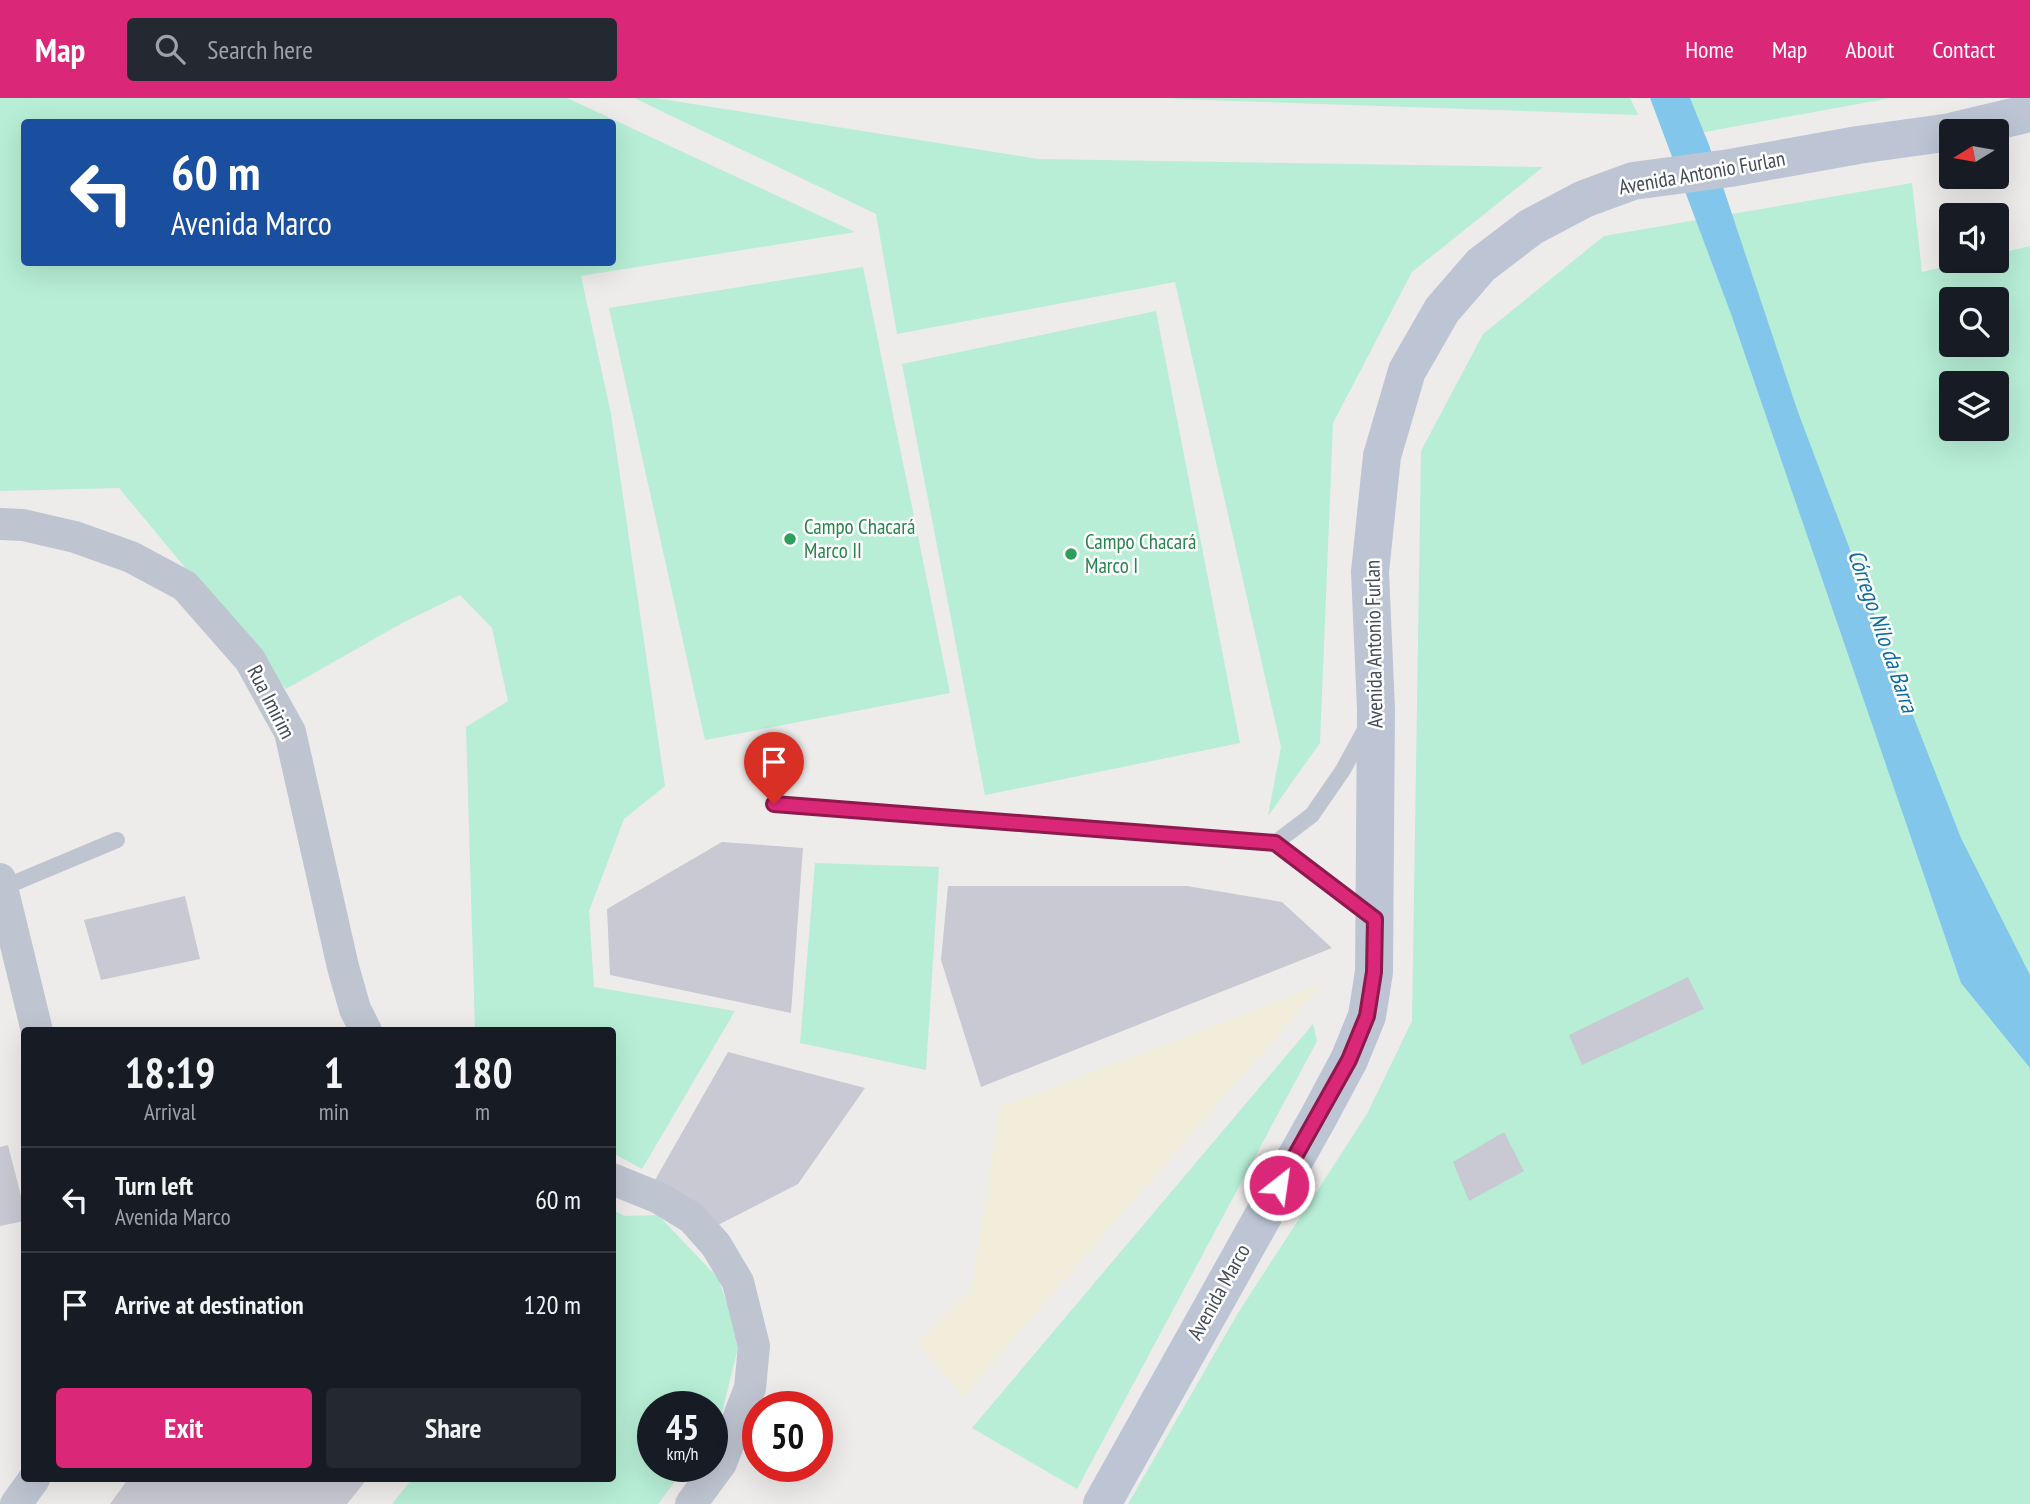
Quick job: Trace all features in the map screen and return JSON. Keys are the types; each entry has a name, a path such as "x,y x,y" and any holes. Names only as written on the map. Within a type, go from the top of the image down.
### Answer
{"main road":[{"name":"Avenida Antonio Furlan","path":"2006,119 2030,113"},
{"name":"Avenida Antonio Furlan","path":"1375,919 1376,709 1370,572 1381,456 1407,371 1443,310 1481,265 1531,227 1584,199 1633,181 1939,134"},
{"name":"Avenida Marco","path":"1102,1504 1349,1060 1367,1016 1374,972 1375,919"}],"street":[{"name":"Rua Imirim","path":"0,524 23,525 75,537 131,557 163,574 185,586 250,660 290,732 343,967 355,1009 364,1027"},
{"path":"1,883 36,1027"},
{"path":"616,1181 659,1198 692,1218 716,1245 738,1282 754,1346 750,1388 721,1464 691,1504"},
{"path":"16,1504 32,1482"}],"lane":[{"path":"1275,843 1312,815 1343,770 1376,709"},
{"path":"774,804 1275,843 1375,919"},
{"path":"1,883 117,840"}],"green space":[{"path":"0,98 567,98 612,119 21,119 21,266 616,266 616,121 855,232 581,276 611,414 665,786 624,819 589,911 594,987 735,1011 642,1169 616,1155 616,1027 475,1027 466,727 508,701 492,628 460,595 404,622 286,689 119,488 0,491"},
{"path":"634,98 655,98 1038,159 1543,167 1412,272 1333,423 1320,743 1268,816 1281,747 1175,282 897,334 876,214"},
{"path":"1162,98 1630,98 1638,115 1178,99"},
{"path":"1684,98 1891,98 1693,134"},
{"path":"1912,183 1922,272 1939,268 1939,273 2009,273 2009,251 2030,246 2030,1504 1128,1504 1238,1313 1367,1114 1412,1021 1421,451 1483,334 1604,236"},
{"name":"Campo Chacará Marco II","path":"863,267 950,693 705,740 609,308"},
{"name":"Campo Chacará Marco I","path":"1156,311 1240,743 985,795 902,364"},
{"path":"815,863 939,867 926,1070 800,1043"},
{"path":"1313,1024 1317,1041 1077,1489 972,1428"},
{"path":"616,1212 624,1216 658,1215 718,1278 740,1340 727,1391 637,1391 637,1482 675,1482 658,1504 392,1504 410,1482 616,1482"}],"sand":[{"path":"1322,984 963,1397 918,1342 971,1289 1000,1107"}],"water":[{"path":"1650,98 1690,98 1709,145 1798,412 1903,690 1961,838 2030,975 2030,1068 1961,983 1731,314"}],"building":[{"path":"722,842 803,848 791,1013 610,975 607,909"},
{"path":"948,886 1187,886 1282,902 1332,948 981,1087 941,960"},
{"path":"185,896 200,959 101,980 84,920"},
{"path":"1688,977 1704,1009 1582,1065 1569,1035"},
{"path":"728,1052 865,1088 798,1184 716,1226 655,1180"},
{"path":"1504,1132 1524,1171 1469,1201 1453,1162"},
{"path":"8,1145 21,1196 21,1222 0,1226 0,1147"},
{"path":"126,1482 365,1482 347,1504 110,1504"}],"place":[{"name":"Campo Chacará Marco II","path":"790,539"},
{"name":"Campo Chacará Marco I","path":"1071,554"}],"route":[{"path":"774,804 1275,843 1349,898 1375,919 1374,972 1367,1016 1349,1060 1279,1185"}],"water label":[{"name":"Córrego Nilo da Barra","path":"1883,631"}]}
